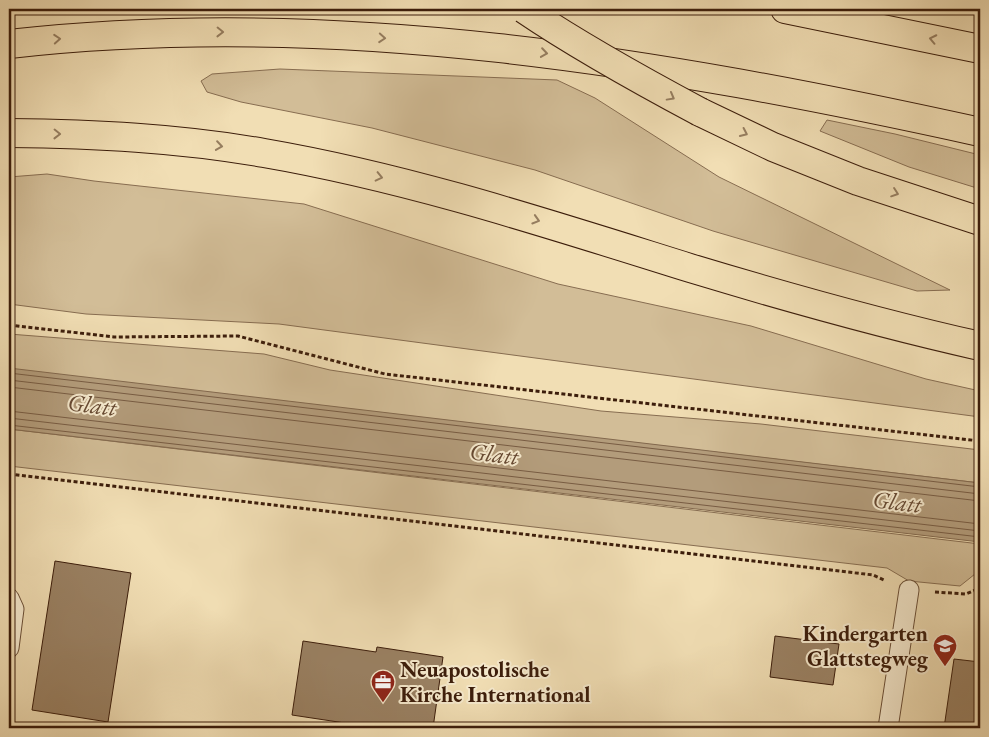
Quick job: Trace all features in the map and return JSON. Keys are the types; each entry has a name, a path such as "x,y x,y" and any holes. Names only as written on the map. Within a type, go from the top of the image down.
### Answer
{"highway":[{"path":"524,9 633,76 700,112 773,147 858,181 980,221"},
{"path":"784,9 980,49"},
{"path":"9,44 102,36 207,32 312,33 422,40 512,49 682,73 799,94 980,132"},
{"path":"9,133 114,136 170,140 264,153 341,168 513,213 769,292 847,314 980,346"}],"lane":[{"path":"888,728 909,590"},
{"path":"9,598 14,609 9,648"}],"path":[{"path":"9,324 114,337 238,336 385,374 980,441"},
{"path":"9,474 873,575"},
{"path":"909,590 966,594 980,588"}],"shaded area":[{"path":"280,69 557,80 595,98 719,177 950,290 917,291 713,231 535,170 372,128 241,102 207,92 201,81 212,74"},
{"path":"827,120 895,134 980,155 980,189 909,167 820,131"},
{"path":"47,174 94,181 304,204 558,284 751,326 926,379 980,391 980,417 279,324 86,314 9,304 9,177"},
{"path":"9,334 264,354 330,370 601,411 761,424 980,450 980,483 9,370"},
{"path":"9,429 980,544 980,570 960,586 909,581 887,568 9,466"}],"water":[{"name":"Glatt","path":"9,368 980,483 980,542 9,429"}],"building":[{"path":"55,561 131,573 108,722 32,710"},
{"path":"775,636 839,644 833,685 770,677"},
{"path":"303,641 376,652 377,647 443,657 433,728 378,728 292,715"},
{"name":"Kindergarten Glattstegweg","path":"954,659 980,662 980,728 944,728"}],"place":[{"name":"Kindergarten Glattstegweg","path":"945,667"},
{"name":"Neuapostolische Kirche International","path":"383,703"}]}
